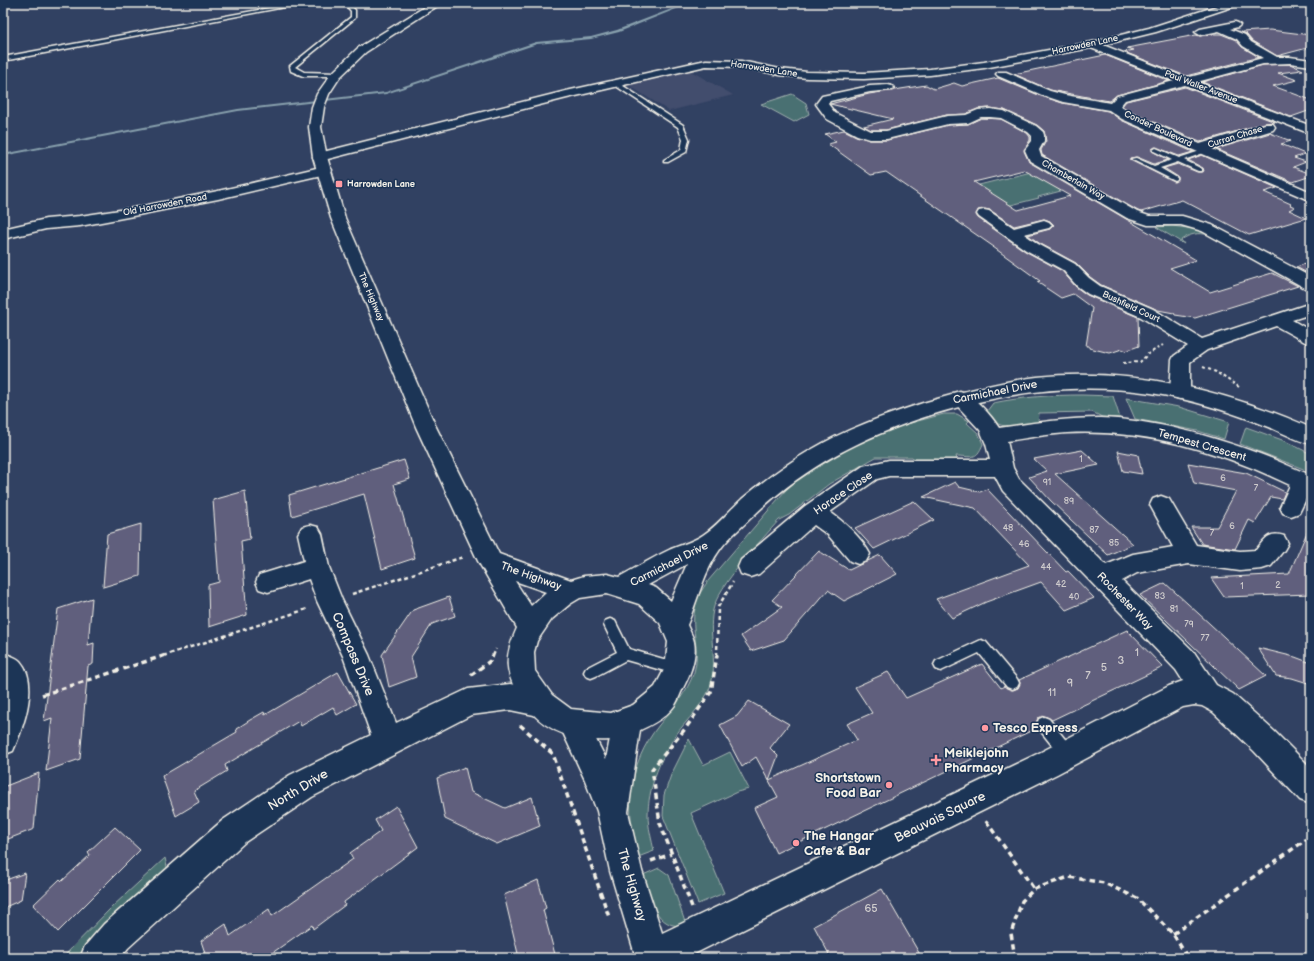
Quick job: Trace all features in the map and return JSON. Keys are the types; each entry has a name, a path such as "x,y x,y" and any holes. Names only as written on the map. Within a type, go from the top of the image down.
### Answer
{"street":[{"name":"Harrowden Lane","path":"322,164 614,83 689,66 722,63 741,64 780,72 807,75 899,75 984,65 1092,44 1152,30 1235,3"},
{"name":"The Highway","path":"435,4 375,40 362,50 336,75 323,94 318,107 315,127 322,164 338,218 426,427 488,555 530,627"},
{"path":"1200,32 1243,25"},
{"path":"1222,29 1241,37 1247,44 1274,60"},
{"name":"Paul Waller Avenue","path":"1092,44 1311,130"},
{"path":"1113,107 1121,98 1263,61 1274,60 1311,63"},
{"name":"Conder Boulevard","path":"977,77 1002,74 1012,69 1033,65"},
{"name":"Conder Boulevard","path":"1002,74 1046,93 1063,98 1113,107 1126,116 1311,197"},
{"path":"1204,77 1311,118"},
{"name":"Chamberlain Way","path":"895,88 867,87 826,98 822,104 831,116 861,132 878,136 927,126 947,120 968,119 978,114 990,113 1004,115 1032,129 1038,135 1038,141 1032,150 1034,158 1132,214 1148,220 1182,221 1207,228 1311,284"},
{"name":"Curran Chase","path":"1232,112 1302,140"},
{"name":"Curran Chase","path":"1203,150 1270,127"},
{"name":"Old Harrowden Road","path":"3,234 46,224 80,222 218,195 322,164"},
{"name":"Bushfield Court","path":"984,214 1032,247 1069,267 1083,282 1094,290 1105,296 1146,312 1200,346"},
{"path":"1011,232 1044,225"},
{"path":"1180,392 1181,360 1200,346 1311,308"},
{"path":"1278,320 1311,338"},
{"name":"Carmichael Drive","path":"675,623 690,583 713,541 763,493 810,460 859,433 889,420 960,398 1012,387 1066,381 1096,381 1133,384 1180,392 1284,424 1311,437"},
{"name":"Rochester Way","path":"960,398 987,425 994,436 1002,468 1011,485 1185,661 1206,694 1223,703 1264,741 1311,789"},
{"name":"Tempest Crescent","path":"994,436 1069,426 1132,427 1171,434 1231,451 1307,483"},
{"name":"Horace Close","path":"750,567 813,512 871,472 889,468 1002,468"},
{"path":"1291,506 1307,483"},
{"path":"1161,505 1189,554"},
{"path":"813,512 836,529 858,554"},
{"name":"Compass Drive","path":"310,534 317,567 330,601 356,655 388,741"},
{"name":"Carmichael Drive","path":"625,586 676,558 713,541"},
{"path":"1103,578 1133,564 1189,554 1240,561 1262,559 1276,543"},
{"name":"The Highway","path":"488,555 571,591"},
{"path":"268,582 317,567"},
{"path":"607,584 625,586 646,594 663,607 675,623 682,645 680,669 669,691 651,710 627,723 600,727 573,724 549,712 539,703 525,679 520,664 522,649 530,627 547,606 571,591 588,586 607,584"},
{"path":"3,665 10,670 13,680 14,704 9,730 3,741"},
{"name":"Beauvais Square","path":"653,957 972,801 1179,695 1194,692 1206,694"},
{"name":"North Drive","path":"98,958 116,936 234,831 301,786 468,702 510,697 539,703"},
{"name":"The Highway","path":"612,811 627,723"},
{"name":"The Highway","path":"573,724 598,774 612,811 626,871 653,957"}],"lane":[{"path":"3,59 303,3"},
{"path":"336,75 303,74 293,70 292,67 353,17 353,10 346,3"},
{"path":"614,83 681,126 686,139 684,151 666,161"},
{"path":"1156,150 1200,170"},
{"path":"1154,168 1203,150"},
{"path":"1134,159 1175,178"},
{"path":"610,625 625,654"},
{"path":"941,665 981,646 1012,683"},
{"path":"591,672 625,654 680,669"},
{"path":"1044,724 1067,753"}],"path":[{"path":"1156,350 1216,372 1244,390"},
{"path":"14,704 330,601 488,555"},
{"path":"702,932 660,823 652,769 685,729 711,692 718,650 718,607 733,583 750,567"},
{"path":"467,679 490,661 499,643"},
{"path":"512,723 520,724 553,754 598,884"},
{"path":"972,801 1034,889"},
{"path":"1173,934 1311,836"},
{"path":"644,864 671,854"},
{"path":"1015,958 1011,933 1022,901 1034,889 1069,877 1104,883 1137,898 1173,934 1188,958"}],"shaded area":[{"path":"689,70 733,95 669,111 627,84"}],"green space":[{"path":"792,94 806,103 809,114 794,122 761,104"},
{"path":"1043,169 1076,187 991,210 971,187"},
{"path":"1172,226 1195,229 1209,235 1198,234 1188,236 1181,240 1184,244 1156,227"},
{"path":"1060,395 1113,396 1120,418 1102,417 1092,412 1039,413 1038,423 1009,426 996,423 987,411 993,403 1015,399"},
{"path":"1126,398 1179,407 1229,422 1224,439 1198,431 1135,419"},
{"path":"944,414 957,414 969,421 967,423 978,433 983,444 976,455 970,457 956,456 958,462 920,463 912,457 876,457 829,484 789,515 779,520 731,576 723,588 713,610 713,674 711,684 707,694 695,712 672,741 655,776 648,805 649,824 654,851 638,857 631,821 630,805 635,772 640,756 648,740 684,694 691,680 696,664 694,624 695,608 698,597 708,581 785,491 805,472 844,447 903,425"},
{"path":"1246,427 1285,441 1311,454 1311,472 1240,444"},
{"path":"689,739 703,765 730,752 749,789 737,792 691,813 724,893 698,904 663,816 664,795 671,775"},
{"path":"165,858 168,871 119,916 79,958 62,958 112,907"},
{"path":"659,868 669,875 686,925 667,923 661,918 652,902 643,875"}],"building":[{"path":"1270,30 1311,35 1311,47 1277,56 1252,41 1242,32"},
{"path":"1221,34 1236,40 1242,47 1259,57 1186,76 1124,52 1134,50 1127,48 1196,35 1200,36"},
{"path":"1105,55 1169,81 1117,95 1109,101 1050,90 1014,74"},
{"path":"1290,64 1303,70 1278,73 1297,80 1273,86 1311,100 1311,110 1291,117 1202,82 1263,65"},
{"path":"998,78 1041,96 1063,103 1108,111 1121,120 1193,152 1179,156 1155,147 1152,151 1168,160 1154,164 1137,157 1130,158 1130,160 1174,182 1178,180 1178,177 1164,168 1178,164 1197,172 1202,172 1204,171 1203,168 1188,160 1202,155 1277,188 1264,192 1291,204 1290,205 1295,207 1289,210 1306,218 1249,235 1182,200 1141,212 1138,211 1042,155 1041,150 1046,141 1044,131 1037,125 1004,110 990,108 978,109 966,114 947,115 886,130 871,130 864,126 893,119 830,104 869,94 926,85 934,89 954,83 962,86"},
{"path":"1185,87 1275,122 1265,123 1200,142 1131,112 1122,106 1126,101"},
{"path":"981,118 1001,119 1027,133 1030,140 1024,151 1029,162 1196,260 1170,268 1210,292 1272,273 1298,286 1195,318 1175,315 1174,313 1158,310 1101,285 1090,277 1076,263 1039,243 1028,235 1050,229 1054,225 1050,221 1044,219 1014,226 990,210 978,210 976,215 978,218 1025,251 1062,271 1076,287 1087,295 1138,317 1139,346 1125,351 1122,349 1110,353 1089,348 1089,346 1086,346 1092,308 1073,294 1061,298 1037,282 1040,281 994,247 886,172 871,175 828,144 836,142 825,134 844,130 856,136 870,140 887,140 948,125 968,124","holes":["1024,170 1070,196 1018,210 974,182"]},
{"path":"1270,133 1291,141 1281,144 1305,154 1294,158 1306,162 1293,167 1311,174 1311,176 1293,182 1216,149"},
{"path":"1311,262 1311,275 1296,267"},
{"path":"1082,450 1099,465 1055,474 1133,544 1108,555 1051,501 1029,477 1047,471 1034,459"},
{"path":"1118,451 1138,455 1142,474 1123,471"},
{"path":"404,460 410,479 394,484 415,558 382,569 364,494 292,516 289,495"},
{"path":"1188,463 1246,473 1285,492 1282,499 1271,497 1255,523 1249,520 1235,549 1202,544 1191,527 1217,527 1236,491 1194,483"},
{"path":"955,482 959,487 980,492 987,489 1066,572 1068,571 1094,598 1066,610 1041,582 986,602 952,618 936,599 1029,565 975,508 923,497"},
{"path":"245,491 250,539 241,541 247,615 209,627 208,585 219,582 213,500"},
{"path":"914,501 934,520 874,549 855,528"},
{"path":"1311,523 1311,594 1224,597 1211,578 1289,574"},
{"path":"141,524 140,576 103,587 107,534"},
{"path":"819,551 849,570 880,555 897,574 844,601 828,590 784,640 751,651 741,636 782,607 772,600"},
{"path":"1165,583 1266,676 1239,690 1140,595"},
{"path":"449,597 455,616 432,624 411,657 416,677 389,687 382,655 413,610"},
{"path":"92,598 88,645 94,643 93,664 88,666 80,759 46,771 52,718 44,721 58,609"},
{"path":"1127,630 1163,667 1052,720 1045,716 1038,718 1036,723 1037,728 776,853 754,808 778,797 756,757 742,767 720,725 737,716 749,701 789,724 770,748 778,756 769,780 857,740 847,724 872,713 855,687 888,672 906,698 982,664 1001,688 1004,686 1013,690 1018,688 1020,684 1019,680"},
{"path":"1258,648 1295,657 1311,663 1311,684 1292,678 1276,676"},
{"path":"338,672 356,704 337,715 333,707 301,726 299,721 225,765 227,771 194,791 199,802 176,816 162,776 237,732 236,729 250,720 264,712 265,715"},
{"path":"465,767 471,792 505,808 532,797 540,826 497,844 445,819 437,778"},
{"path":"39,773 34,829 3,841 3,787"},
{"path":"396,806 418,847 344,902 345,905 313,929 312,925 265,958 197,958 205,953 201,941 226,924 230,936 269,909 272,916 353,859 350,853 381,831 375,820"},
{"path":"115,827 140,850 58,932 33,905 60,879 62,881 90,855 88,852"},
{"path":"25,873 21,900 3,908 3,881"},
{"path":"538,880 546,908 543,910 556,958 519,958 504,895"},
{"path":"882,889 922,958 831,958 814,926"}],"waterway":[{"path":"3,155 238,110 386,93 537,43 591,38 618,31 690,3"}],"place":[{"name":"Harrowden Lane","path":"339,184"},
{"name":"Tesco Express","path":"985,728"},
{"name":"Meiklejohn Pharmacy","path":"936,760"},
{"name":"Shortstown Food Bar","path":"889,785"},
{"name":"The Hangar Cafe & Bar","path":"796,843"}]}
